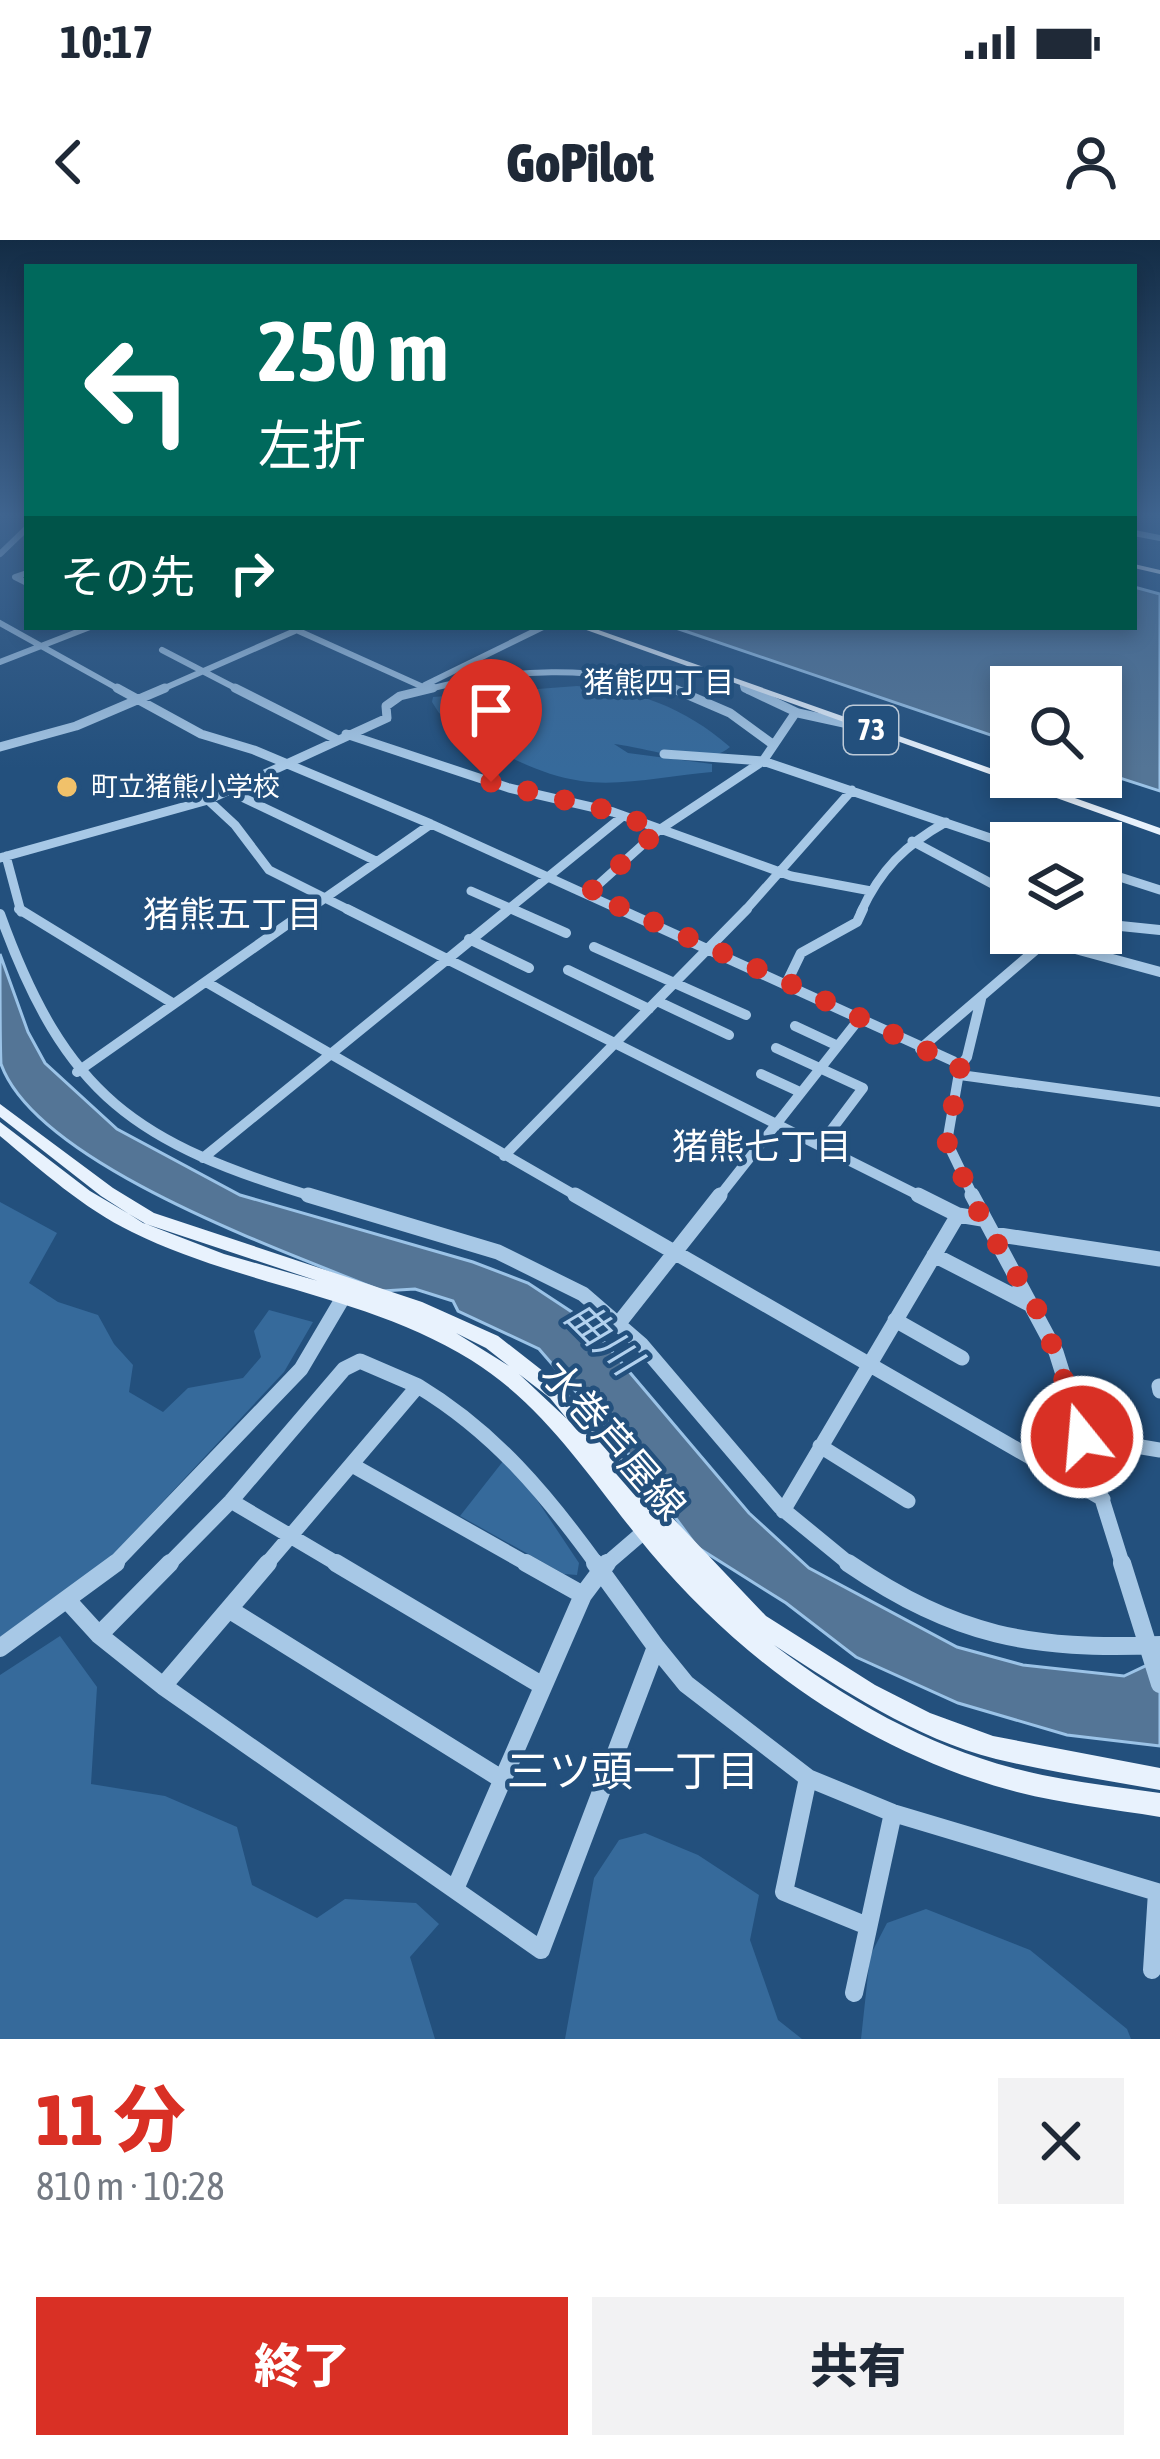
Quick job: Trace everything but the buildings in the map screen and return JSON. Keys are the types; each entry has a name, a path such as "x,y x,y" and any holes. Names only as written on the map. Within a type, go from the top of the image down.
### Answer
{"main road":[{"name":"73","path":"590,630 1160,832"},
{"name":"水巻芦屋線","path":"0,1109 107,1192 149,1218 443,1334 514,1378 652,1524 760,1624 867,1693 993,1747 1160,1779"},
{"name":"水巻芦屋線","path":"0,1128 90,1198 138,1228 346,1292"},
{"name":"水巻芦屋線","path":"652,1524 701,1597 748,1641 803,1683 860,1717 994,1774 1160,1804"}],"street":[{"path":"4,627 201,734 284,762 589,893 787,982 960,1071 1160,1102"},
{"path":"38,643 64,630"},
{"path":"0,658 80,630"},
{"path":"0,747 76,726 290,630"},
{"path":"298,630 422,688 524,672 626,674 702,695 738,715 771,743"},
{"path":"174,1004 20,910 3,857 208,800 341,736 378,725 387,718 390,702 537,630"},
{"path":"162,650 341,736 509,788 623,816 784,872 871,891"},
{"path":"743,686 749,694 796,712 862,727"},
{"path":"589,893 659,830 763,761 796,712"},
{"path":"664,754 705,760 740,755 990,837"},
{"path":"227,790 376,862"},
{"path":"504,1156 784,872 798,849 852,790"},
{"path":"208,800 235,825 269,870 958,1215 982,1219"},
{"path":"203,1158 623,816"},
{"path":"787,982 801,952 857,922 871,891 912,841 946,821"},
{"path":"77,1072 431,824"},
{"path":"912,841 941,861 990,880"},
{"path":"1122,878 1160,890"},
{"path":"471,891 566,933"},
{"path":"0,914 39,1019 77,1072 142,1126 237,1175 512,1256 584,1295 619,1323 783,1510 851,1566 940,1616 989,1634 1052,1644 1153,1648"},
{"path":"1122,926 1160,930"},
{"path":"470,939 529,968"},
{"path":"594,947 746,1016"},
{"path":"920,1048 1028,954"},
{"path":"1103,954 1160,972"},
{"path":"568,970 729,1035"},
{"path":"206,982 1103,1499"},
{"path":"981,998 960,1071 947,1142 982,1219 1036,1307 1055,1352 1153,1648 1160,1684"},
{"path":"619,1323 860,1018"},
{"path":"952,1023 974,1030"},
{"path":"795,1026 838,1046"},
{"path":"776,1048 862,1088 820,1145"},
{"path":"761,1074 800,1092"},
{"path":"783,1510 958,1215"},
{"path":"993,1234 1160,1259"},
{"path":"934,1255 1036,1307"},
{"path":"0,1648 123,1558 302,1369 346,1292"},
{"path":"895,1320 962,1358"},
{"path":"99,1635 231,1501 344,1369 360,1361 455,1405 512,1454 686,1684 808,1778 893,1813 1159,1893 1152,1970"},
{"path":"163,1686 418,1386"},
{"path":"1082,1437 1160,1450"},
{"path":"820,1446 908,1501"},
{"path":"352,1465 583,1594"},
{"path":"231,1501 543,1686"},
{"path":"455,1888 583,1594 598,1571 652,1524"},
{"path":"68,1601 99,1635 163,1686 541,1950 656,1647"},
{"path":"230,1610 503,1780"},
{"path":"808,1778 784,1892 865,1925"},
{"path":"854,1993 865,1925 893,1813"}],"shaded area":[{"path":"1137,601 1160,601 1160,791 1122,779 1122,666 990,666 990,735 682,630 1137,630"},
{"path":"577,686 659,703 695,721 730,747 719,754 690,757 614,744 628,753 712,764 712,772 629,782 581,781 507,755 439,713 432,702 433,697"},
{"path":"0,954 28,1032 45,1063 117,1129 240,1195 473,1262 528,1283 587,1322 749,1513 809,1568 957,1647 1023,1665 1124,1676 1160,1659 1160,1746 1067,1735 958,1703 856,1657 786,1603 697,1547 622,1445 539,1349 458,1311 453,1301 415,1289 382,1291 229,1229 112,1170 62,1137 24,1101 1,1064"},
{"path":"0,1202 57,1233 29,1283 58,1302 98,1315 133,1365 129,1392 163,1412 188,1388 243,1378 261,1357 254,1331 269,1310 313,1322 284,1372 112,1556 0,1637"},
{"path":"504,1460 579,1563 577,1575 564,1574 460,1516"},
{"path":"60,1636 97,1687 91,1784 165,1796 237,1827 252,1885 317,1918 345,1899 416,1903 439,1924 410,1957 435,2039 0,2039 0,1675"},
{"path":"645,1833 698,1855 759,1895 750,1940 778,2020 802,2039 565,2039 594,1878 619,1840"},
{"path":"926,1909 1030,1950 1127,2029 1131,2039 861,2039 870,1956 887,1923"}],"place":[{"name":"町立猪熊小学校","path":"67,787"}],"district":[{"name":"猪熊四丁目","path":"659,683"},
{"name":"猪熊五丁目","path":"233,914"},
{"name":"猪熊七丁目","path":"762,1146"},
{"name":"三ツ頭一丁目","path":"633,1771"}],"route":[{"path":"491,782 580,802 659,830 589,893 960,1067 947,1142 982,1219 1036,1307 1082,1437"}],"water label":[{"name":"曲川","path":"603,1337"}]}
